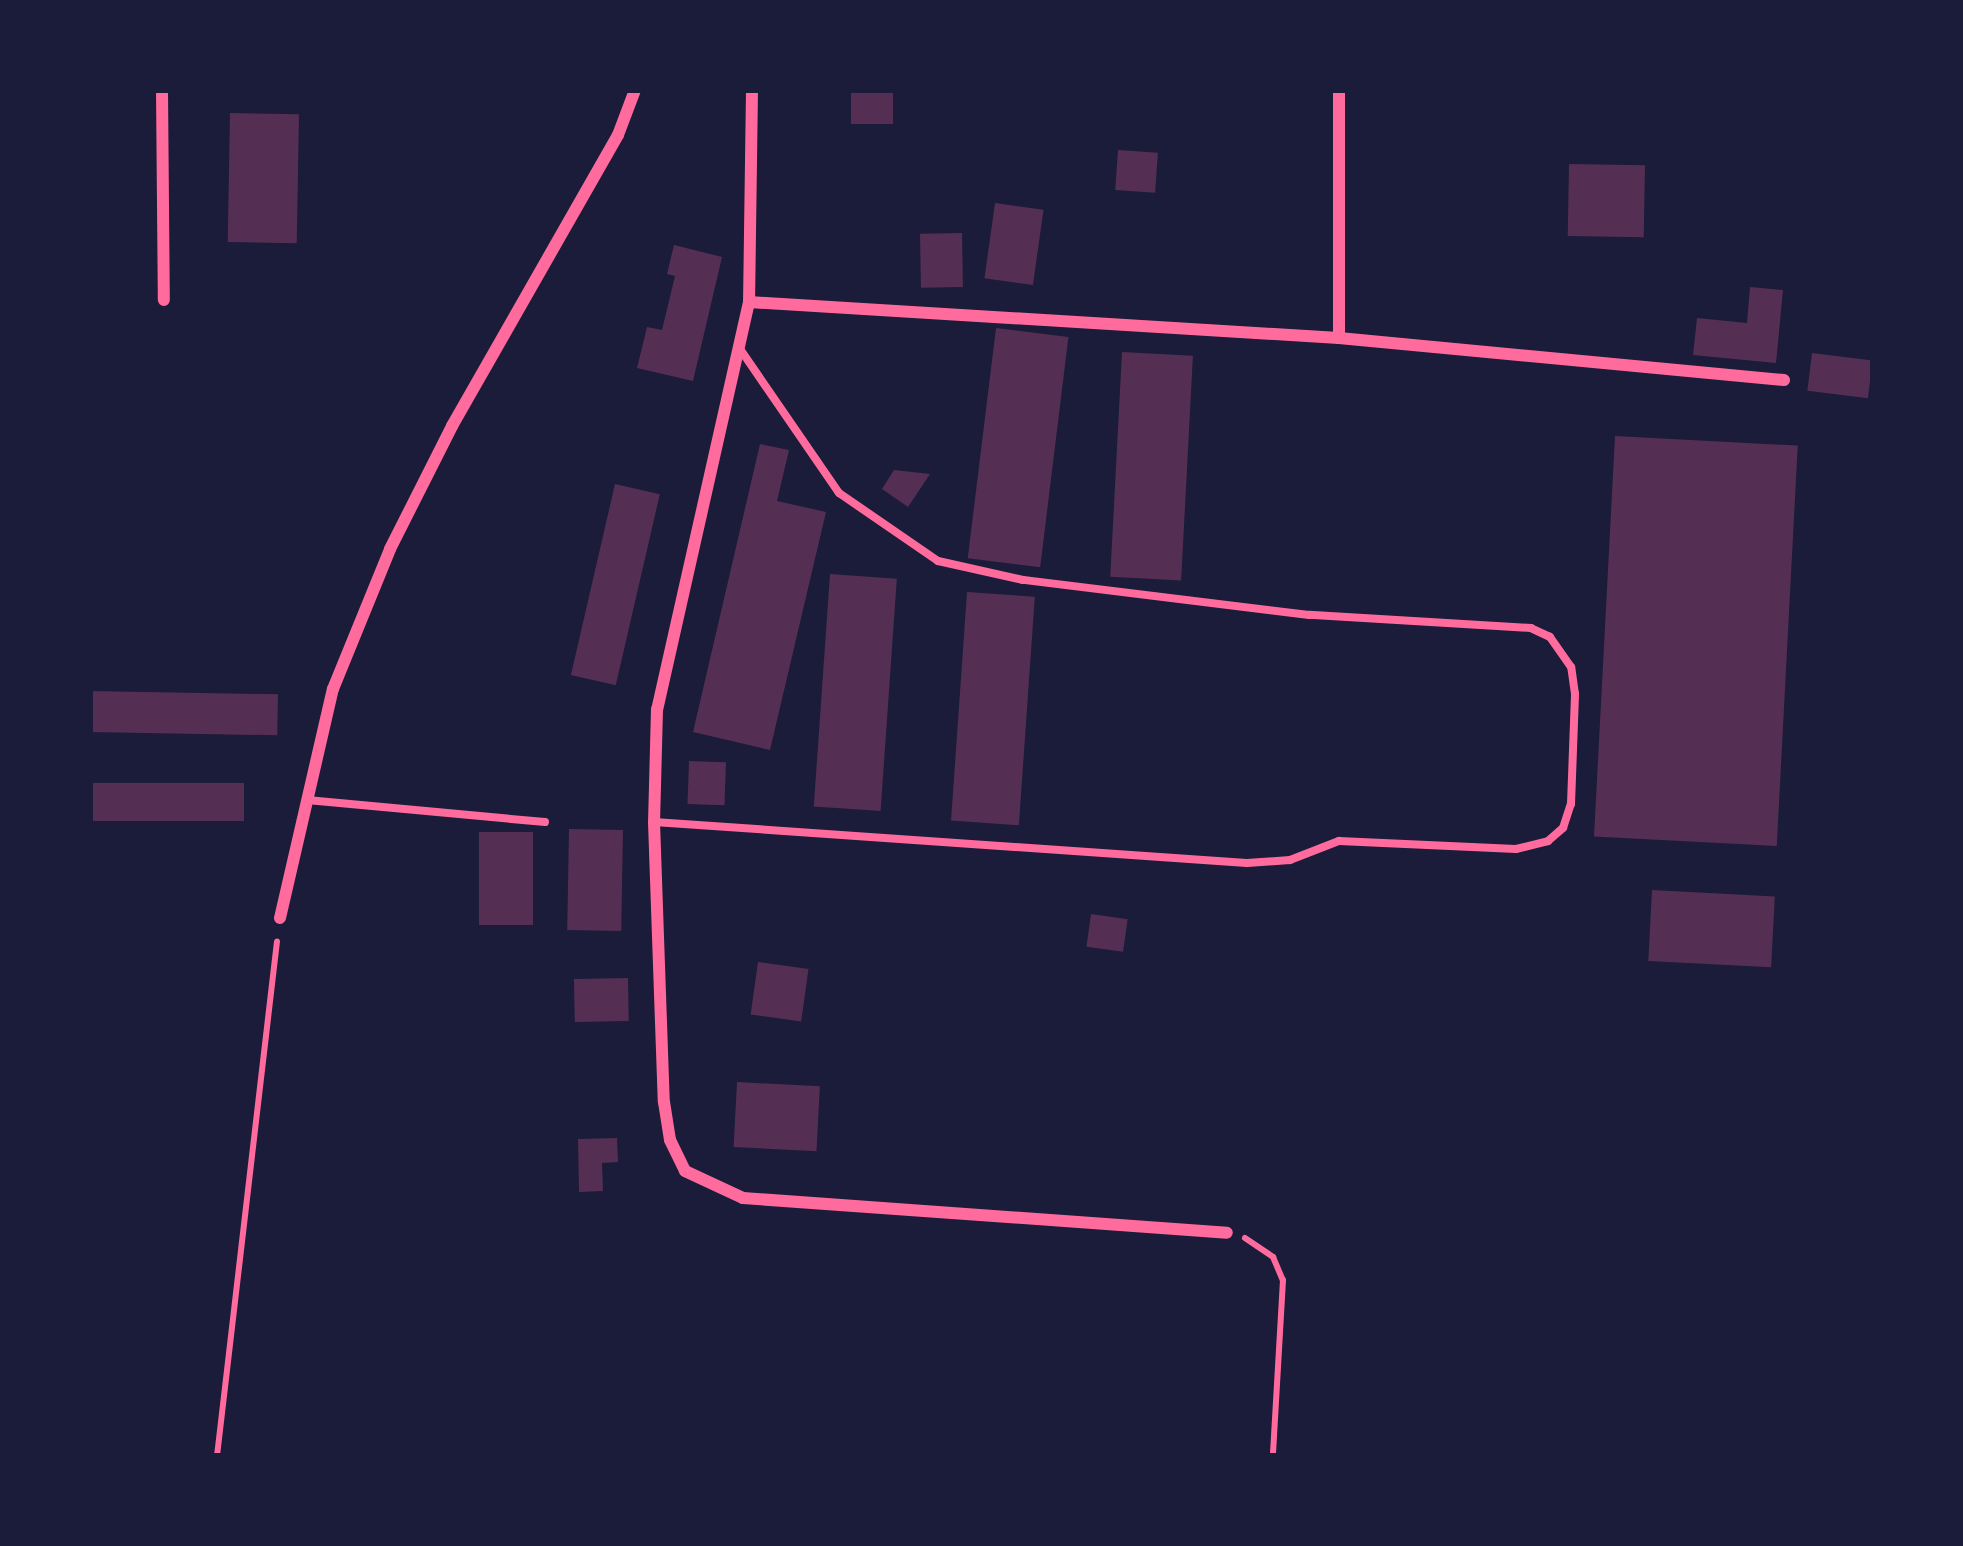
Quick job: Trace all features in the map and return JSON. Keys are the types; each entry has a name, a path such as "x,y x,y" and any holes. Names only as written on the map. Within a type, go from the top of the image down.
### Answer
{"street":[{"path":"162,90 164,300"},
{"path":"280,918 333,689 390,549 452,426 618,135 635,90"},
{"path":"752,90 749,302 657,709 654,822 664,1102 670,1140 685,1171 743,1198 1227,1233"},
{"path":"1339,90 1339,338"},
{"path":"749,302 1339,338 1784,380"}],"lane":[{"path":"654,822 1247,863 1290,860 1339,841 1516,849 1547,841 1563,828 1570,804 1575,694 1570,668 1550,637 1531,628 1309,615 1023,580 938,561 839,493 739,348"},
{"path":"307,800 545,822"}],"path":[{"path":"217,1456 280,918"},
{"path":"1227,1233 1263,1246 1281,1268 1273,1456"}],"building":[{"path":"851,90 893,90 893,124 851,124"},
{"path":"230,113 299,114 297,243 228,242"},
{"path":"1118,150 1158,153 1155,193 1115,190"},
{"path":"1569,164 1645,165 1644,237 1568,236"},
{"path":"995,203 1044,210 1033,285 984,278"},
{"path":"962,233 963,287 921,288 920,234"},
{"path":"674,245 722,257 693,381 637,368 647,327 662,330 675,276 667,274"},
{"path":"1750,287 1783,290 1776,363 1693,355 1697,318 1747,323"},
{"path":"996,328 1068,337 1040,567 968,558"},
{"path":"1122,352 1193,356 1181,580 1110,577"},
{"path":"1812,353 1873,360 1868,398 1807,391"},
{"path":"1615,436 1798,446 1777,846 1594,836"},
{"path":"760,444 789,450 777,501 826,512 770,750 693,732"},
{"path":"894,470 930,474 908,507 882,489"},
{"path":"615,484 660,494 616,685 571,675"},
{"path":"830,574 897,579 881,811 814,806"},
{"path":"967,592 1035,597 1019,825 951,820"},
{"path":"90,691 278,694 277,735 90,732"},
{"path":"689,761 726,762 724,805 687,804"},
{"path":"90,783 244,783 244,821 90,821"},
{"path":"569,829 623,830 621,931 567,930"},
{"path":"479,832 533,832 533,925 479,925"},
{"path":"1652,890 1775,896 1771,967 1648,961"},
{"path":"1091,914 1128,919 1123,952 1086,947"},
{"path":"758,962 809,969 801,1022 751,1014"},
{"path":"628,978 629,1021 575,1022 574,979"},
{"path":"737,1082 820,1086 816,1151 734,1147"},
{"path":"617,1138 618,1162 602,1163 603,1191 579,1192 578,1139"}]}
